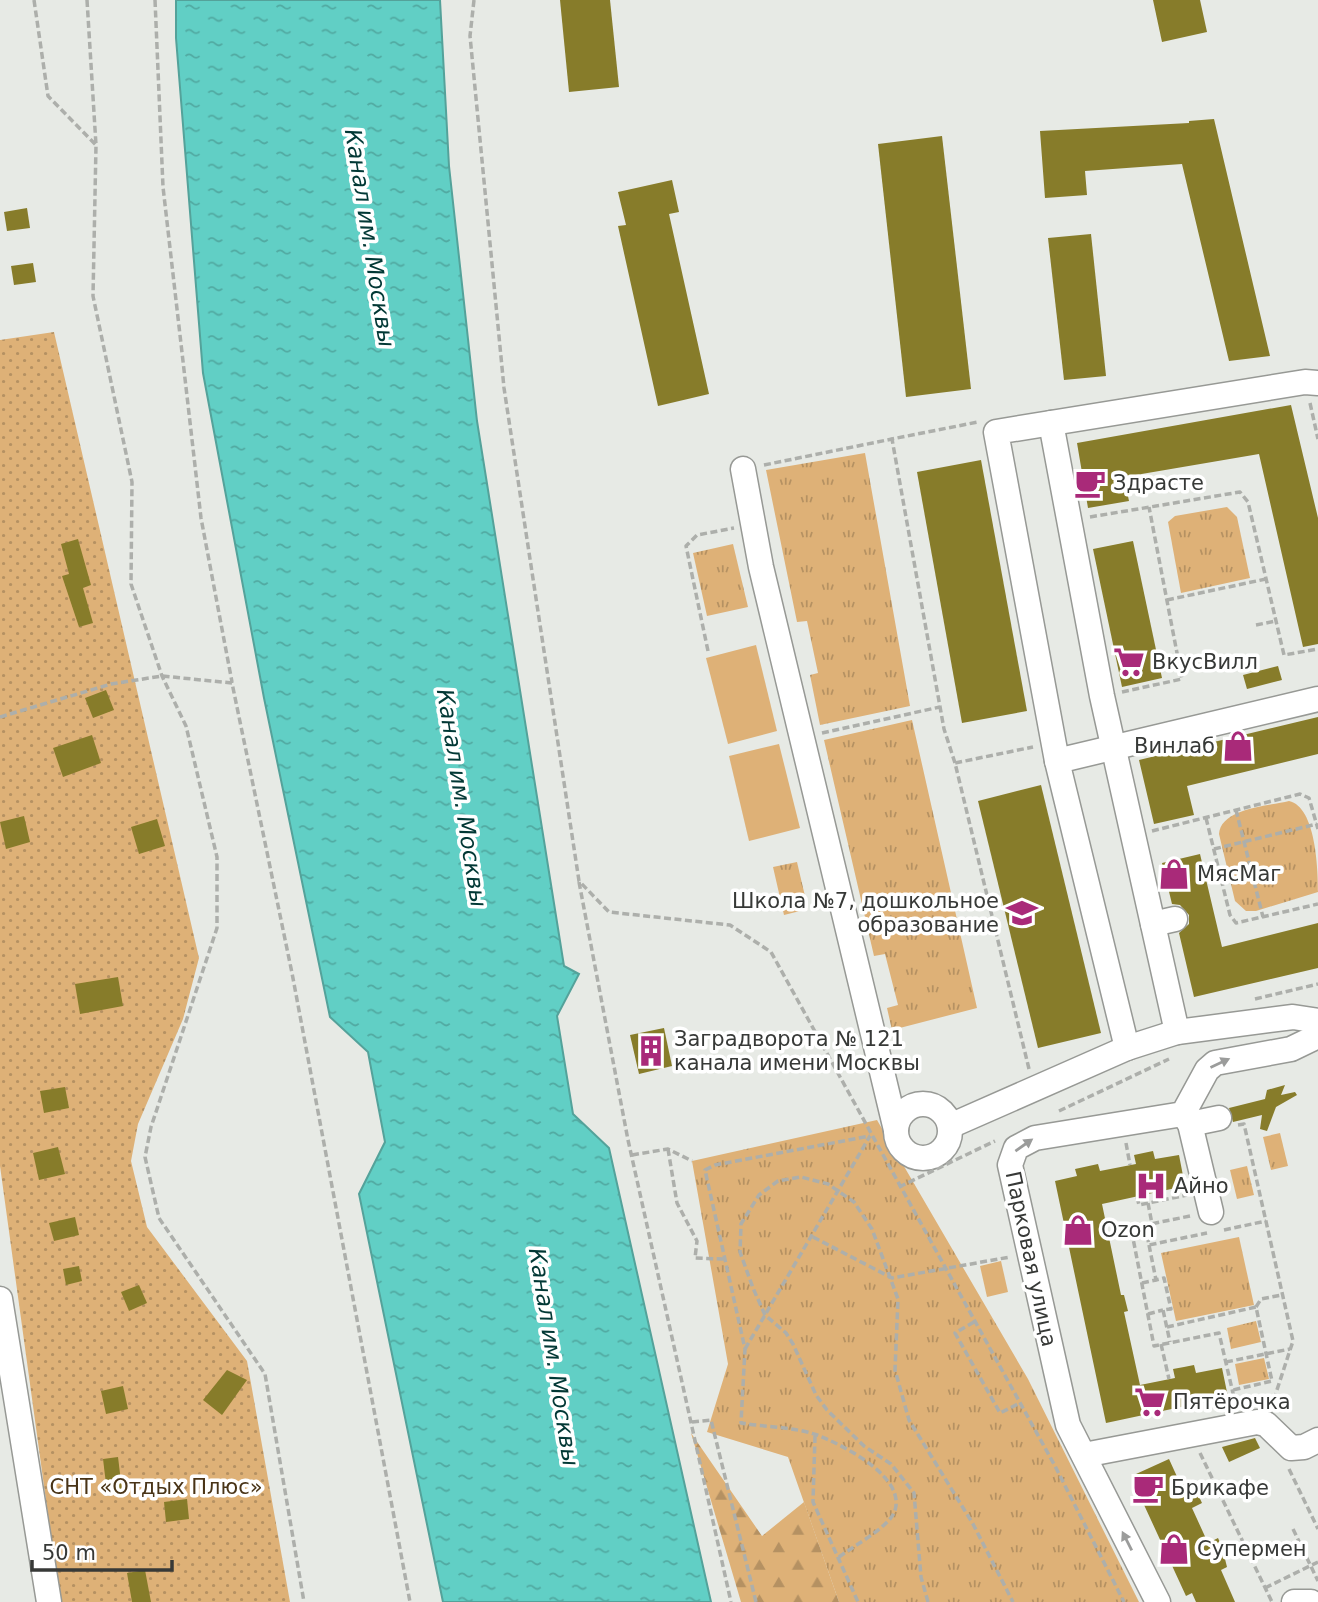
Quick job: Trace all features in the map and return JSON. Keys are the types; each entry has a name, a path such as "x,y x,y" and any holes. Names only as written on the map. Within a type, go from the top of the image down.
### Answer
{"street":[{"path":"1127,1048 1055,752 996,432 1311,382"},
{"path":"1051,423 1102,696 1133,836 1164,921 1177,1043"},
{"path":"743,469 802,737 896,1130 900,1146 913,1156 921,1158 937,1154 948,1142 950,1126 942,1112 926,1104 908,1109 902,1115 896,1130"},
{"path":"1055,752 1114,747 1318,699"},
{"path":"950,1126 1127,1048 1177,1043 1293,1017 1318,1021"},
{"path":"1209,1202 1201,1118 1207,1070 1215,1063 1291,1049 1318,1036"},
{"name":"Парковая улица","path":"1158,1602 1068,1424 1058,1391 1010,1165 1016,1148 1035,1138 1201,1118"},
{"path":"0,1299 49,1602"},
{"path":"1084,1455 1266,1424 1291,1448 1304,1447 1318,1440"},
{"path":"1294,1602 1311,1602"}],"path":[{"path":"34,0 48,96 96,145"},
{"path":"86,0 96,145 93,296 132,482 131,584 162,676 186,726 217,857 218,928 150,1127 145,1157 159,1218 265,1374 304,1602"},
{"path":"155,0 163,187 201,518 292,973 410,1602"},
{"path":"474,0 470,36 504,388 579,881 632,1155 731,1602"},
{"path":"1311,382 1318,439"},
{"path":"743,469 983,421 996,432"},
{"path":"892,439 940,707 1033,1088"},
{"path":"1070,521 1240,492 1248,502 1284,655 1318,649"},
{"path":"1102,696 1182,679 1149,506"},
{"path":"708,651 686,546 697,535 753,524"},
{"path":"1167,600 1266,579"},
{"path":"1256,625 1276,621"},
{"path":"0,717 111,684 162,676 232,683"},
{"path":"802,737 940,707"},
{"path":"955,763 1055,752"},
{"path":"1133,836 1305,795 1309,798 1317,826 1214,849"},
{"path":"1236,810 1264,918"},
{"path":"1206,818 1232,920 1241,923 1318,904"},
{"path":"579,881 609,912 730,925 771,952 870,1136 1020,1403 1124,1602"},
{"path":"1056,1112 1177,1043"},
{"path":"1201,1118 1220,1130 1244,1124 1293,1341 1266,1424"},
{"path":"745,1349 870,1136"},
{"path":"839,1557 888,1521 895,1512 896,1499 884,1475 816,1434 741,1423 745,1349 705,1176 709,1167 870,1136"},
{"path":"899,1187 996,1141"},
{"path":"632,1155 667,1149 692,1161"},
{"path":"667,1149 677,1203 698,1241 695,1258 724,1259"},
{"path":"928,1602 921,1577 916,1510 908,1482 891,1464 864,1446 827,1410 816,1395 786,1333 765,1315 740,1252 738,1238 746,1213 767,1188 790,1177 828,1184 854,1202 872,1228 898,1299 895,1370 909,1420 973,1524 1013,1602"},
{"path":"1137,1196 1139,1205 1209,1202"},
{"path":"1209,1202 1152,1224 1131,1228 1154,1346 1219,1333 1232,1390 1236,1431"},
{"path":"1148,1203 1152,1224"},
{"path":"1149,1245 1266,1221"},
{"path":"1144,1225 1156,1280"},
{"path":"812,1236 892,1278 946,1271 1029,1253"},
{"path":"1142,1283 1164,1278 1171,1309 1148,1314"},
{"path":"1232,1390 1272,1381 1256,1307 1261,1299 1282,1294"},
{"path":"1167,1327 1256,1307"},
{"path":"1163,1310 1170,1342"},
{"path":"974,1322 955,1333 1000,1413 1020,1403"},
{"path":"1161,1344 1169,1379"},
{"path":"1226,1362 1290,1349"},
{"path":"692,1422 711,1420 756,1602"},
{"path":"816,1434 813,1502 858,1602"},
{"path":"1191,1435 1272,1602"},
{"path":"1283,1443 1285,1461 1318,1529"},
{"path":"1293,1529 1318,1581"},
{"path":"1265,1588 1318,1562"}],"green space":[{"name":"СНТ «Отдых Плюс»","path":"54,332 199,958 183,1019 138,1124 131,1161 147,1227 247,1361 290,1602 60,1602 0,1166 0,340"},
{"path":"865,453 910,706 820,725 810,675 818,673 807,621 797,622 766,470"},
{"path":"1227,507 1237,517 1250,578 1181,593 1168,522 1175,516"},
{"path":"733,544 748,607 707,616 693,553"},
{"path":"756,645 777,731 728,744 706,658"},
{"path":"912,720 977,1008 892,1030 887,1008 898,1005 885,954 874,956 824,740"},
{"path":"779,744 800,828 749,841 729,756"},
{"path":"1289,801 1298,806 1310,826 1316,855 1318,892 1256,911 1246,911 1235,901 1219,834 1222,825 1237,813"},
{"path":"797,862 808,909 784,915 773,867"},
{"path":"877,1120 1028,1379 1139,1602 839,1602 788,1457 707,1432 728,1364 692,1161"},
{"path":"1280,1133 1288,1166 1271,1170 1263,1137"},
{"path":"1247,1166 1254,1195 1237,1199 1230,1170"},
{"path":"1239,1237 1254,1305 1176,1321 1161,1253"},
{"path":"1001,1261 1008,1292 987,1297 980,1266"},
{"path":"1256,1321 1261,1342 1231,1349 1227,1328"},
{"path":"1264,1358 1269,1379 1239,1385 1235,1364"},
{"path":"691,1433 762,1536 804,1502 839,1602 741,1602"}],"water":[{"name":"Канал им. Москвы","path":"176,0 440,0 449,166 477,421 564,966 579,974 557,1016 573,1114 609,1148 711,1602 443,1602 359,1194 385,1142 368,1052 330,1017 264,698 203,373 176,38"}],"building":[{"path":"560,0 610,0 619,87 569,92"},
{"path":"1153,0 1200,0 1207,32 1162,42"},
{"path":"1214,119 1270,356 1229,361 1182,164 1085,171 1087,195 1045,198 1040,131 1189,123"},
{"path":"942,136 971,389 906,397 878,144"},
{"path":"672,180 679,212 669,214 709,394 658,406 618,226 626,225 618,192"},
{"path":"27,208 30,228 7,231 4,212"},
{"path":"1091,234 1106,376 1064,380 1048,238"},
{"path":"33,263 36,282 14,285 11,266"},
{"path":"1291,405 1318,518 1318,644 1303,647 1259,454 1124,477 1129,501 1088,508 1077,443"},
{"path":"981,460 1027,711 962,723 917,472"},
{"path":"78,539 91,585 83,588 93,623 79,627 62,576 69,574 61,544"},
{"path":"1133,541 1162,678 1122,687 1093,549"},
{"path":"1278,666 1282,680 1247,689 1243,675"},
{"path":"106,690 114,710 93,718 85,698"},
{"path":"1318,717 1318,754 1187,786 1194,815 1154,824 1139,760"},
{"path":"92,735 101,763 63,777 53,748"},
{"path":"1041,785 1101,1033 1038,1048 978,801"},
{"path":"24,816 30,842 6,849 0,822"},
{"path":"157,819 165,846 139,854 131,827"},
{"path":"1200,854 1222,947 1318,923 1318,968 1194,997 1179,933 1189,924 1189,915 1180,905 1172,904 1162,863"},
{"path":"118,977 123,1006 80,1014 75,984"},
{"name":"Заградворота № 121 канала имени Москвы","path":"664,1028 672,1066 639,1074 630,1035"},
{"path":"1285,1085 1281,1095 1295,1092 1297,1095 1276,1107 1267,1131 1260,1129 1262,1115 1233,1122 1229,1108 1265,1099 1267,1090"},
{"path":"65,1087 69,1108 44,1113 40,1091"},
{"path":"58,1147 65,1174 39,1180 33,1153"},
{"path":"1153,1151 1155,1159 1179,1155 1185,1186 1102,1204 1121,1295 1124,1295 1128,1311 1124,1312 1140,1385 1175,1378 1173,1369 1194,1365 1196,1373 1222,1368 1228,1397 1106,1423 1055,1181 1077,1176 1075,1169 1098,1164 1100,1171 1136,1164 1134,1155"},
{"path":"75,1217 79,1235 54,1241 49,1223"},
{"path":"79,1266 82,1281 66,1285 63,1269"},
{"path":"139,1285 147,1303 129,1311 121,1292"},
{"path":"227,1370 247,1380 222,1415 203,1400"},
{"path":"123,1386 128,1409 106,1414 101,1391"},
{"path":"1255,1438 1260,1448 1229,1462 1222,1447"},
{"path":"118,1457 122,1490 107,1492 103,1459"},
{"path":"1169,1459 1179,1481 1185,1478 1189,1485 1193,1484 1202,1503 1192,1508 1208,1543 1218,1538 1227,1567 1221,1570 1235,1602 1196,1602 1192,1593 1186,1596 1139,1494 1144,1491 1136,1474"},
{"path":"187,1499 189,1519 166,1522 164,1502"},
{"path":"145,1570 151,1602 132,1602 127,1573"}],"place":[{"name":"Здрасте","path":"1090,483"},
{"name":"ВкусВилл","path":"1129,662"},
{"name":"Винлаб","path":"1238,746"},
{"name":"МясМаг","path":"1174,874"},
{"name":"Школа №7, дошкольное образование","path":"1022,913"},
{"name":"Заградворота № 121 канала имени Москвы","path":"651,1051"},
{"name":"Айно","path":"1151,1186"},
{"name":"Ozon","path":"1078,1230"},
{"name":"Пятёрочка","path":"1150,1402"},
{"name":"Брикафе","path":"1148,1488"},
{"name":"Супермен","path":"1174,1549"}]}
